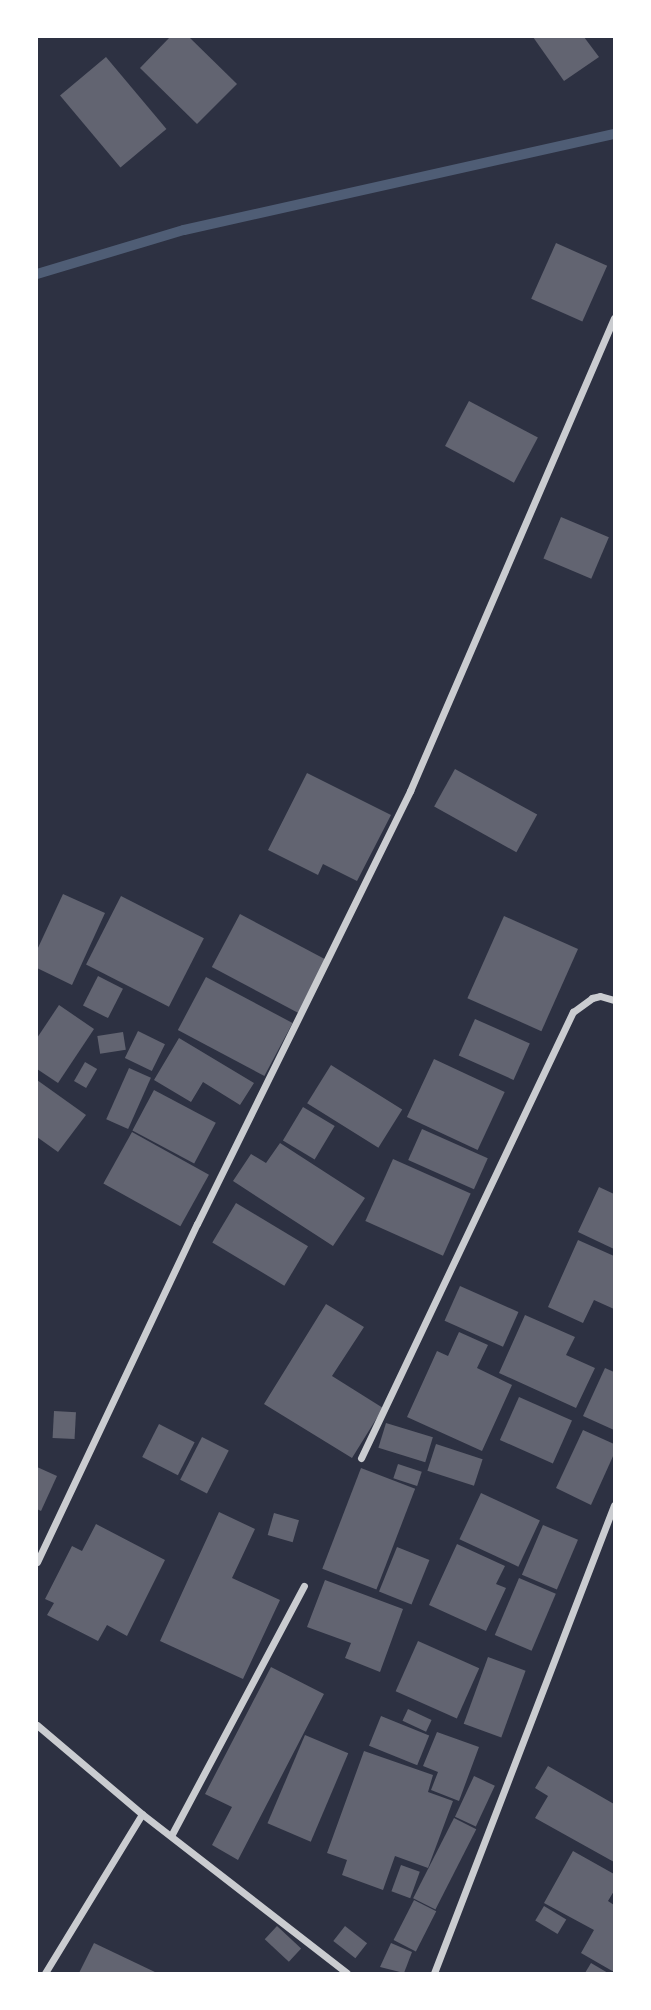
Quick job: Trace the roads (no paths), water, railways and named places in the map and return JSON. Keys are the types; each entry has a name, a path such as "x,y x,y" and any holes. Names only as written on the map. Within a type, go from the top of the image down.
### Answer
{"street":[{"path":"37,1562 197,1224 410,791 614,318"},
{"path":"361,1458 573,1012 592,998 600,996 614,1000"},
{"path":"434,1973 614,1505"},
{"path":"172,1834 304,1586"},
{"path":"37,1725 142,1814 172,1834 347,1973"},
{"path":"45,1973 142,1814"}],"waterway":[{"path":"37,274 184,230 614,134"}]}
